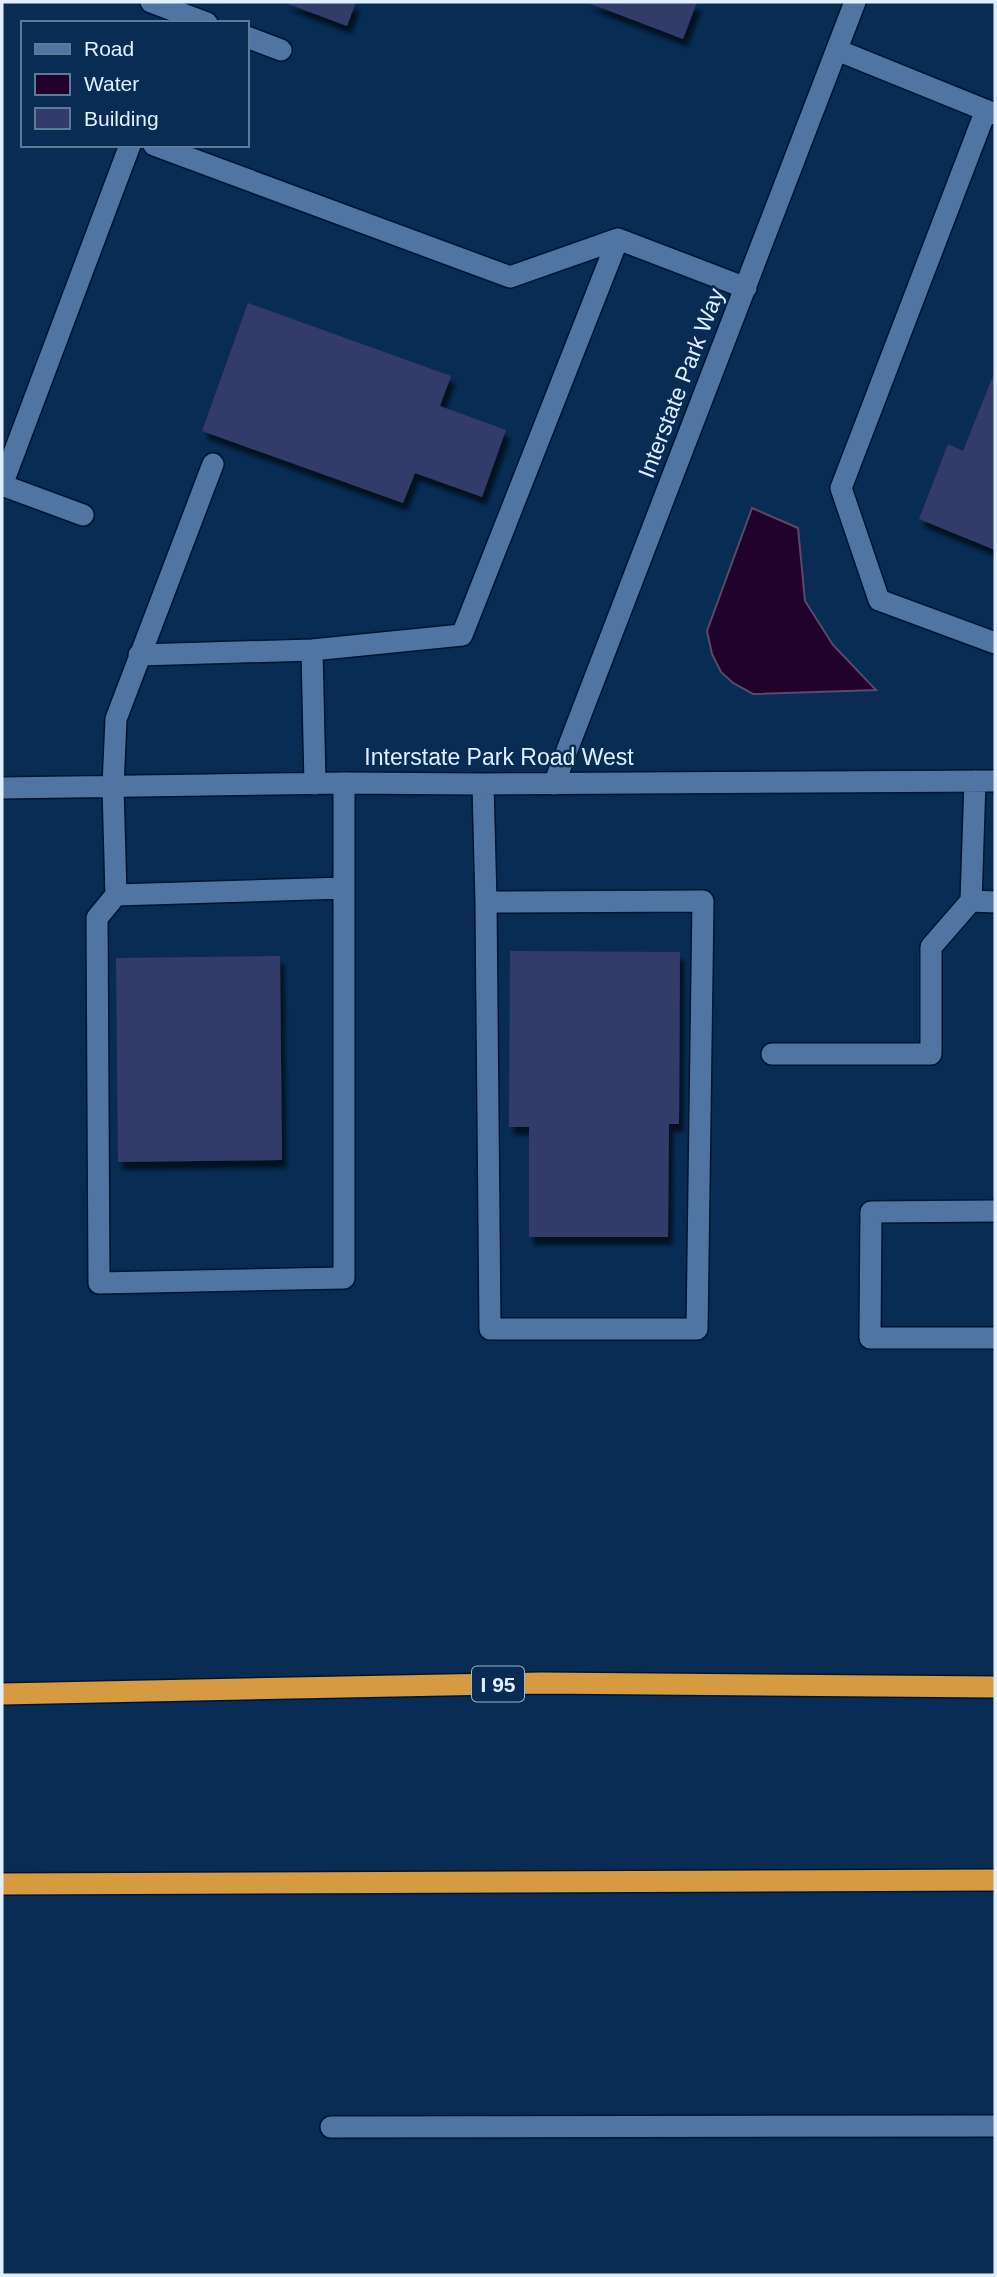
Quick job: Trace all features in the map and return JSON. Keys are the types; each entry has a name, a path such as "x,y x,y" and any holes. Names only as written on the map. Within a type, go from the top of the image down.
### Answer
{"highway":[{"name":"I 95","path":"2,1694 541,1683 995,1687"},
{"path":"2,1884 995,1880"}],"street":[{"path":"151,2 202,21"},
{"name":"Interstate Park Way","path":"554,784 855,2"},
{"path":"248,37 281,50"},
{"path":"837,50 990,112 841,488 879,600 995,643"},
{"path":"83,515 2,485 129,147"},
{"path":"159,147 510,277 618,239 746,288"},
{"path":"139,655 312,650 462,635 618,239"},
{"path":"213,464 116,719 113,787 116,895 97,918 99,1283 344,1278 344,783"},
{"path":"312,650 315,784"},
{"path":"772,1054 931,1054 931,947 971,901 985,781"},
{"name":"Interstate Park Road West","path":"2,788 344,783 985,781"},
{"path":"483,784 490,1329 697,1329 703,901 486,902"},
{"path":"116,895 344,888"},
{"path":"971,901 995,902"},
{"path":"995,1211 871,1212 870,1338 995,1338"},
{"path":"331,2127 995,2126"}],"water":[{"path":"752,508 798,528 805,601 833,645 876,690 753,694 733,683 721,672 712,654 707,631"}],"building":[{"path":"283,2 356,2 347,26"},
{"path":"586,2 697,2 683,39"},
{"path":"248,303 451,376 440,406 506,430 482,497 415,473 403,503 202,431"},
{"path":"995,371 995,550 919,519 948,444 963,451"},
{"path":"510,951 680,952 679,1124 669,1124 668,1237 529,1237 529,1127 509,1127"},
{"path":"280,956 282,1160 118,1162 116,958"}]}
